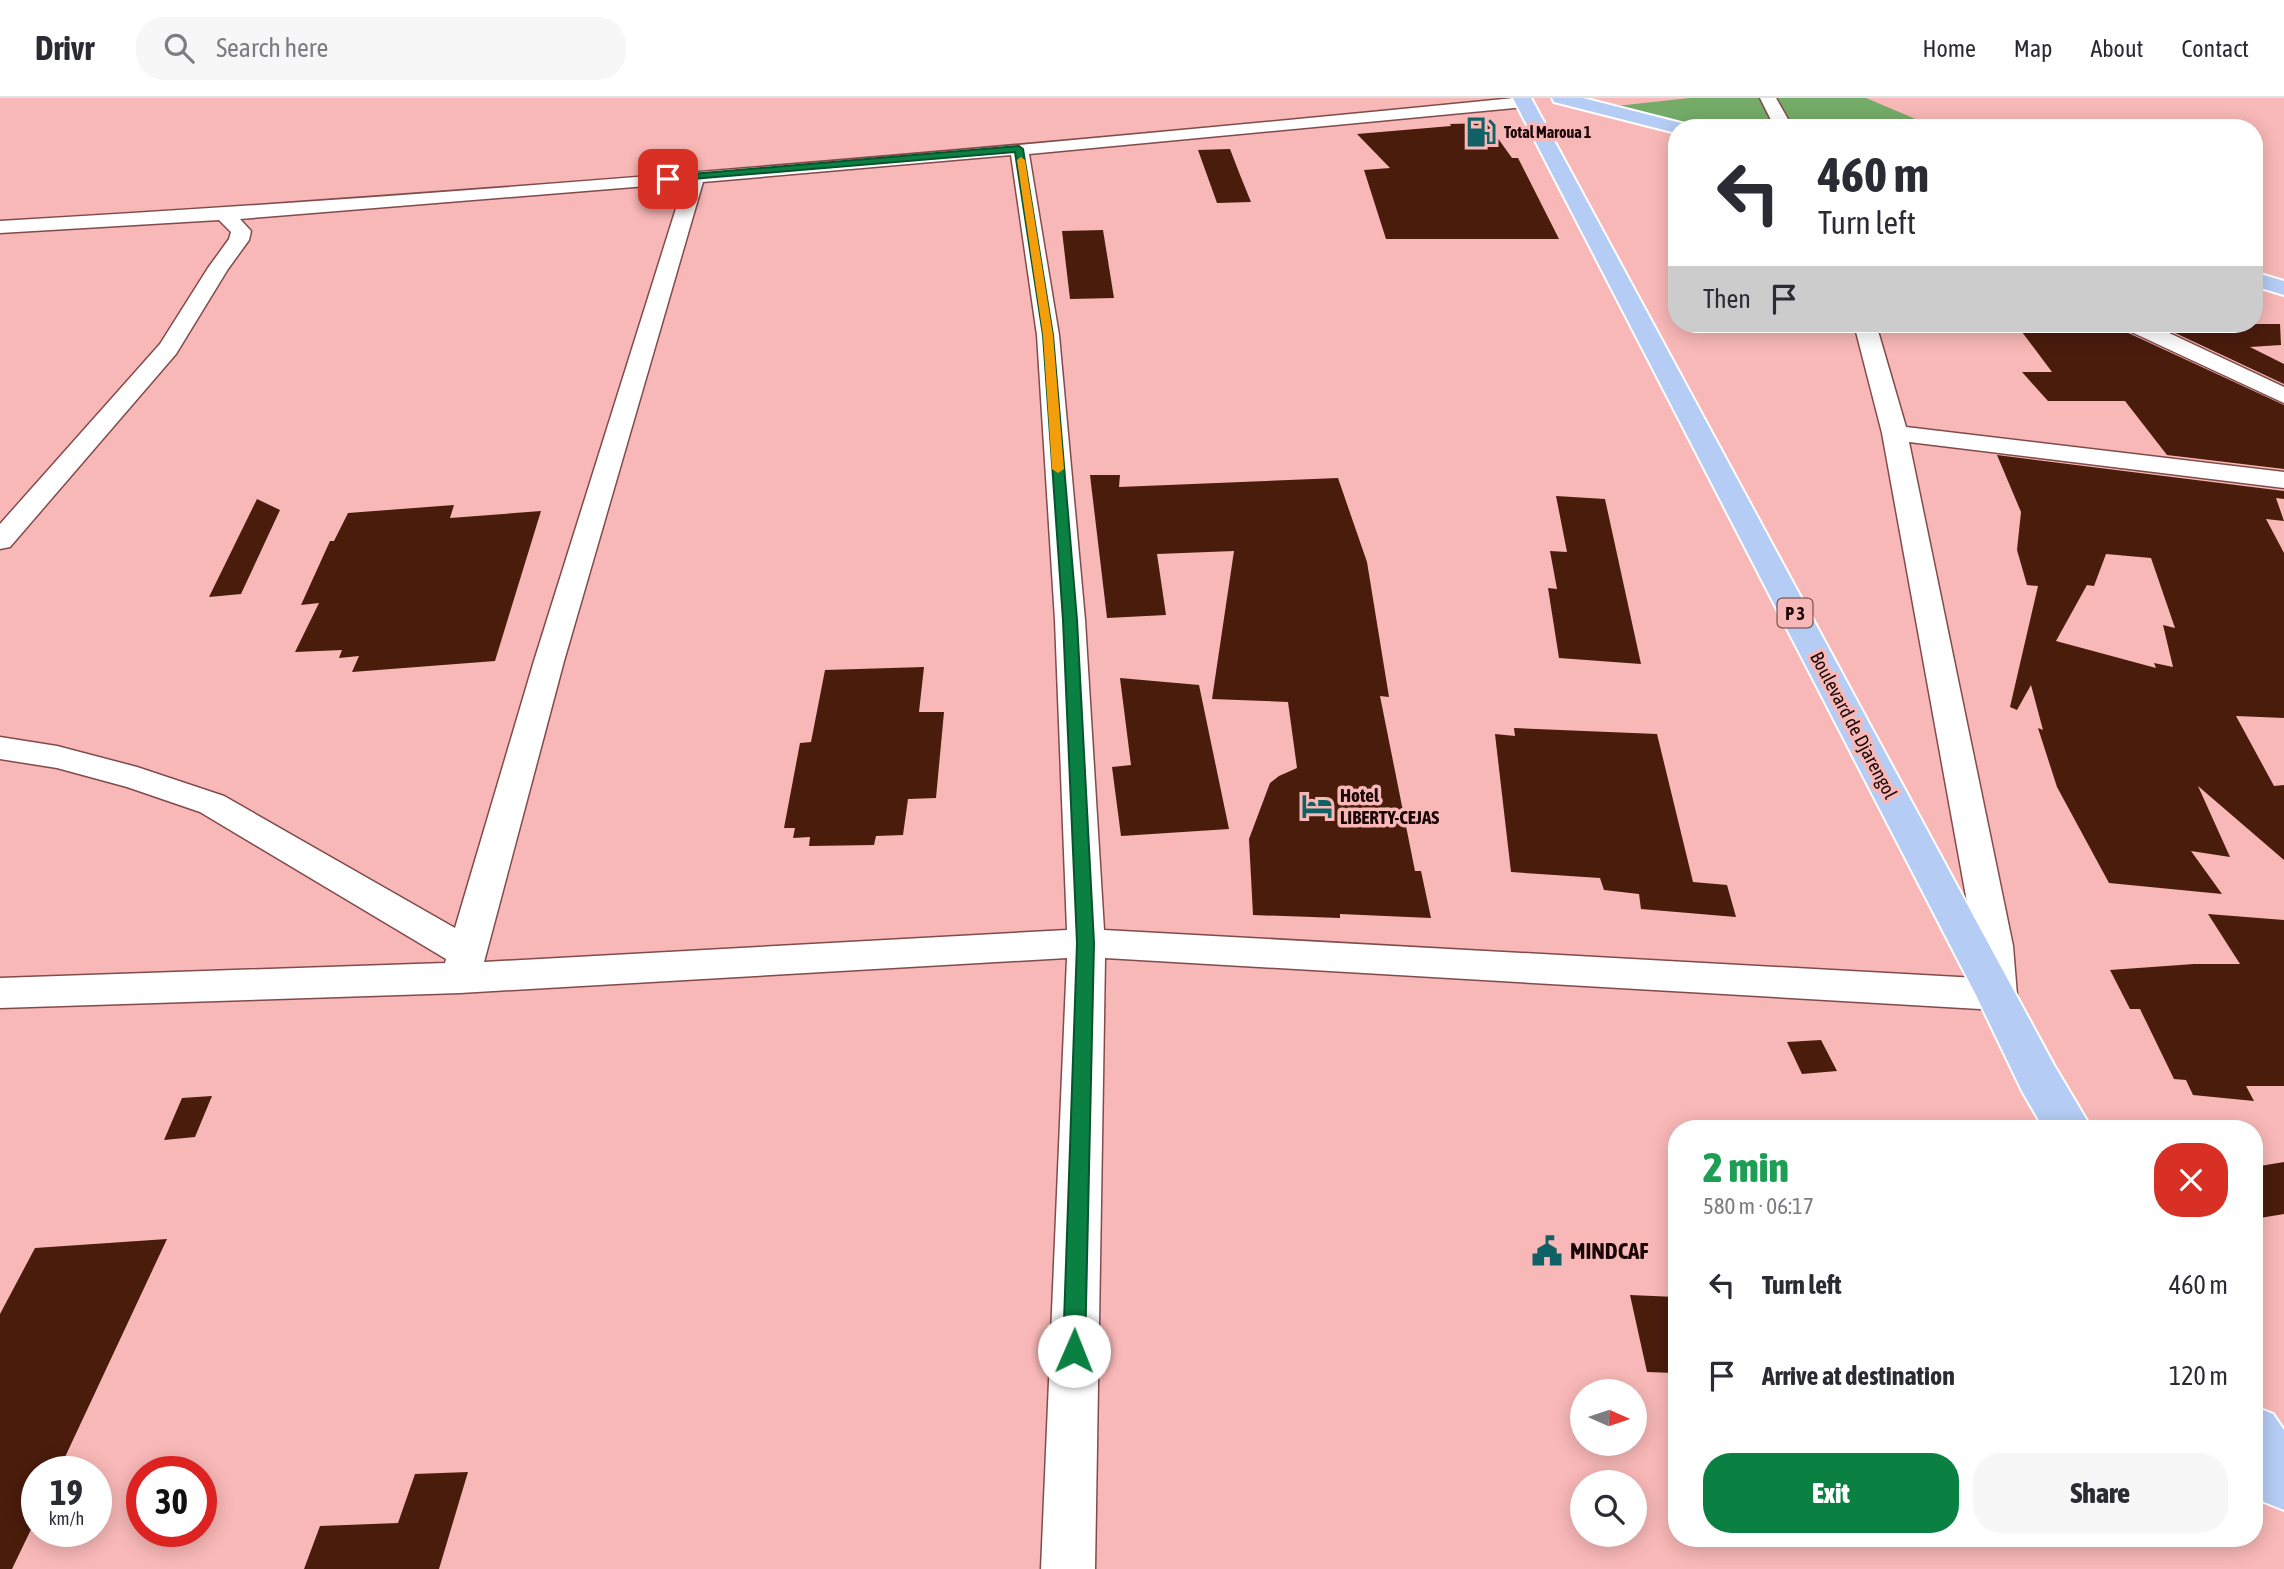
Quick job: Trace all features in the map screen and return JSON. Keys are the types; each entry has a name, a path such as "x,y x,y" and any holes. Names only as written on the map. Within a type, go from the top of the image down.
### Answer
{"main road":[{"path":"1561,98 1668,125"},
{"name":"Boulevard de Djarengol","path":"1523,100 1997,995 2038,1078 2064,1120"},
{"path":"2263,282 2284,288"},
{"path":"2263,1448 2284,1482"}],"street":[{"path":"1768,98 1779,119"},
{"path":"0,227 315,209 1019,149 1523,100"},
{"path":"1019,149 1048,335 1070,620 1086,943 1068,1569"},
{"path":"463,965 553,648 695,177"},
{"path":"0,541 168,349 218,268 239,240 241,231 224,214"},
{"path":"0,993 463,965 1086,943 1997,995 1994,946 1895,433 1867,333"},
{"path":"2152,333 2284,396"},
{"path":"1895,433 2284,480"},
{"path":"0,748 57,757 137,778 212,804 463,965"}],"green space":[{"path":"1690,98 1866,98 1916,119 1668,119 1668,122 1607,107"}],"building":[{"path":"1487,123 1512,158 1518,158 1559,239 1386,239 1364,170 1390,168 1357,134 1451,126 1450,124"},
{"path":"1230,149 1251,202 1217,203 1198,150"},
{"path":"1103,230 1114,298 1070,299 1062,231"},
{"path":"2263,324 2280,324 2281,345 2250,347 2284,364 2284,384 2175,333 2263,333"},
{"path":"2023,333 2128,333 2284,405 2284,469 2167,455 2125,401 2048,401 2022,372 2052,372"},
{"path":"1997,455 2284,491 2284,499 2276,498 2284,521 2266,519 2284,553 2284,718 2236,716 2274,786 2284,785 2284,860 2198,786 2230,857 2191,851 2222,894 2109,883 2057,787 2038,728 2043,730 2031,685 2017,710 2010,707 2038,586 2027,585 2017,550 2021,512","holes":["2106,554 2151,558 2175,628 2163,625 2173,667 2154,663 2156,668 2056,641 2087,585 2094,586"]},
{"path":"1090,475 1120,475 1119,487 1338,478 1367,562 1389,697 1380,696 1415,871 1421,871 1431,918 1340,914 1340,918 1253,915 1249,839 1270,783 1297,768 1288,702 1212,699 1234,551 1157,554 1166,615 1107,618"},
{"path":"1556,496 1605,499 1641,664 1559,658 1548,588 1557,589 1550,551 1567,552"},
{"path":"257,499 280,510 241,594 209,597"},
{"path":"454,505 450,518 541,511 495,661 352,672 359,656 339,658 342,650 295,652 319,603 301,605 330,541 334,541 348,513"},
{"path":"924,667 919,712 944,712 936,798 908,799 903,835 876,836 874,845 809,846 810,837 793,838 795,828 784,828 800,743 811,742 825,670"},
{"path":"1120,678 1199,685 1229,829 1121,836 1112,767 1131,765"},
{"path":"1514,728 1657,734 1693,882 1727,885 1736,917 1641,909 1639,894 1604,890 1600,878 1511,872 1495,734 1515,736"},
{"path":"2208,914 2284,920 2284,1086 2246,1086 2254,1101 2193,1095 2186,1080 2174,1079 2140,1009 2130,1009 2110,970 2194,964 2240,964"},
{"path":"1821,1040 1837,1071 1802,1074 1787,1042"},
{"path":"212,1096 195,1137 164,1140 182,1098"},
{"path":"2284,1162 2284,1214 2263,1218 2263,1166"},
{"path":"167,1239 65,1456 21,1456 23,1547 12,1569 0,1569 0,1314 35,1248"},
{"path":"1630,1295 1668,1297 1668,1373 1647,1372"},
{"path":"468,1472 439,1569 304,1569 320,1526 398,1523 415,1474"}],"slow traffic":[{"path":"1021,160 1048,335 1058,469"}],"place":[{"name":"Total Maroua 1","path":"1481,132"},
{"name":"Hotel LIBERTY-CEJAS","path":"1317,806"},
{"name":"MINDCAF","path":"1547,1251"}],"route":[{"path":"668,179 1019,149 1048,335 1070,620 1086,943 1074,1351"}]}
